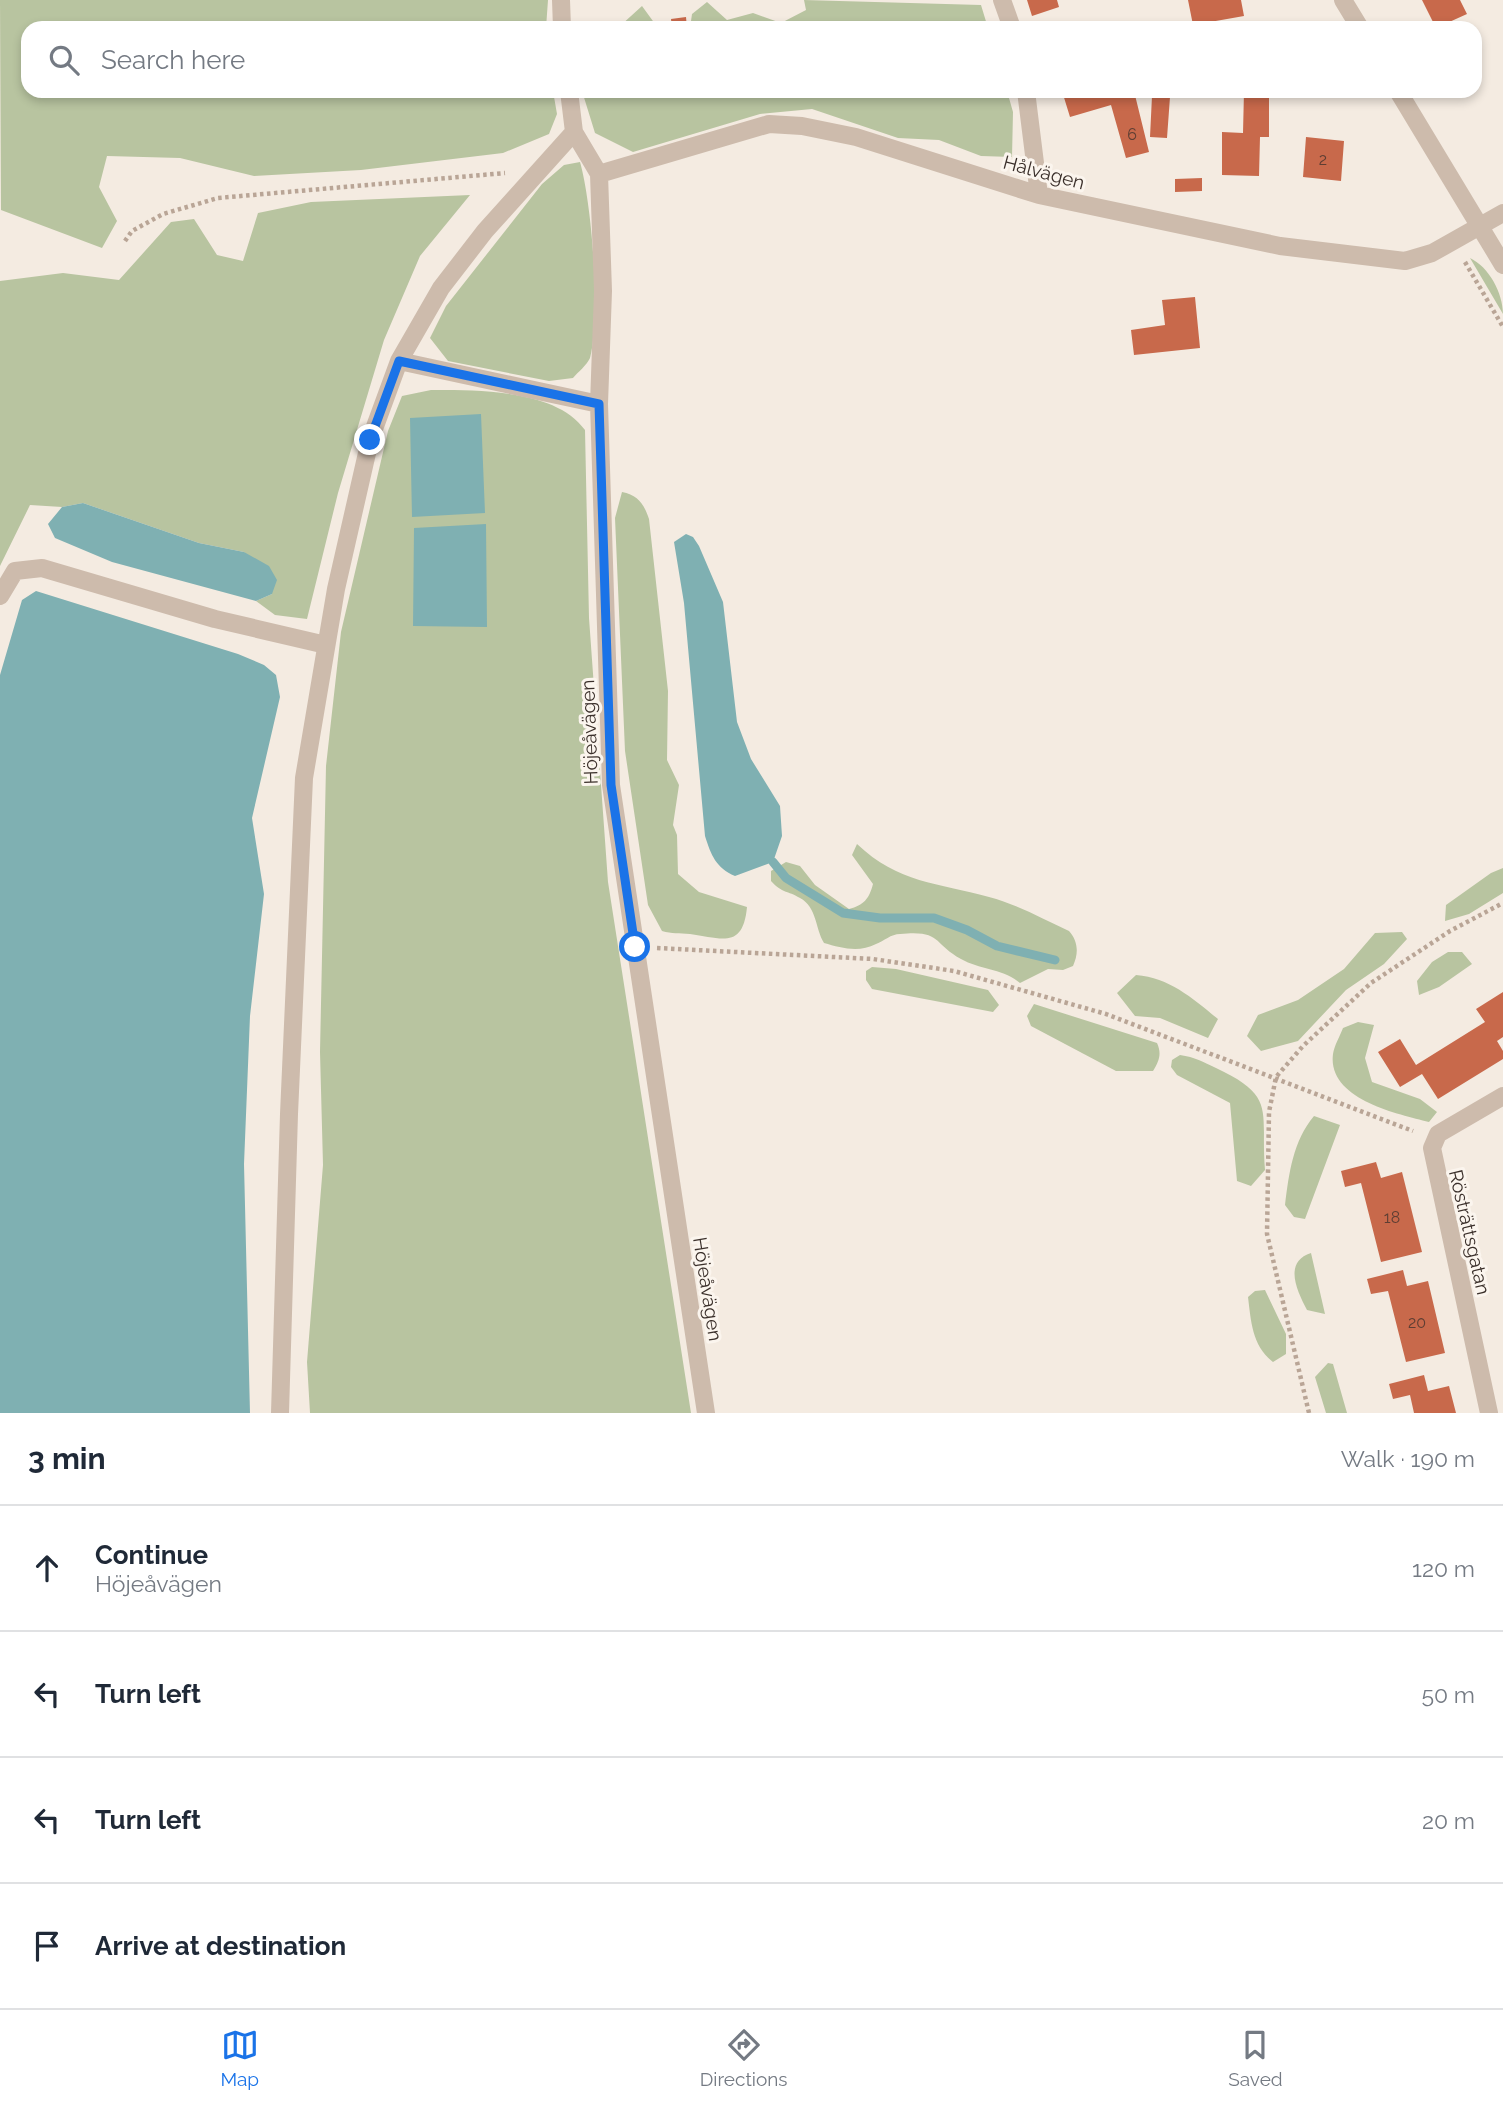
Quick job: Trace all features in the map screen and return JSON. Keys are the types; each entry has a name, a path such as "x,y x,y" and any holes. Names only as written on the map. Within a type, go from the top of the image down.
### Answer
{"street":[{"path":"561,0 562,21"},
{"path":"1002,0 1010,21"},
{"path":"1343,0 1356,21"},
{"name":"Höjeåvägen","path":"570,98 574,132 599,174 603,290 599,404 611,785 706,1413"},
{"path":"1027,98 1039,195"},
{"path":"1402,98 1503,265"},
{"name":"Hålvägen","path":"599,174 769,124 802,126 856,137 1039,195 1280,246 1405,261 1432,253 1503,213"},
{"path":"280,1413 288,1127 304,778 336,589 370,440 399,361 441,288 485,231 574,132"},
{"path":"399,361 599,404"},
{"path":"0,596 15,571 42,568 215,619 326,645"},
{"path":"1438,1134 1503,1096"},
{"name":"Rösträttsgatan","path":"1438,1134 1432,1148 1432,1163 1489,1413"}],"path":[{"path":"125,241 132,231 163,214 218,198 541,169"},
{"path":"1309,1413 1267,1234 1269,1112 1276,1077 1303,1046 1371,984 1450,931 1503,903"},
{"path":"635,947 873,959 954,971 1106,1014 1276,1077 1409,1131 1438,1134"}],"green space":[{"path":"0,0 548,0 546,21 21,21 21,98 554,98 557,114 549,134 503,153 361,170 254,176 180,158 107,156 99,187 117,221 102,248 1,210"},
{"path":"804,0 981,5 986,21 785,21 806,10"},
{"path":"707,2 727,20 753,13 775,21 691,21 692,14"},
{"path":"642,6 653,21 626,21"},
{"path":"584,98 1009,98 1013,112 1012,157 981,156 939,140 898,138 812,109 760,114 633,152 595,133"},
{"path":"580,162 594,260 595,316 589,361 573,378 549,381 448,361 430,338 446,306 542,184 564,165"},
{"path":"470,195 420,256 384,340 338,493 307,619 275,615 256,601 272,594 244,552 199,543 83,503 62,507 30,505 0,566 0,281 63,273 119,280 171,222 194,219 217,255 243,261 258,213 311,202"},
{"path":"1470,258 1489,274 1494,282 1501,298 1503,314"},
{"path":"431,390 470,390 536,399 555,406 585,430 589,618 608,882 691,1413 310,1413 307,1362 323,1165 320,1052 326,766 341,632 388,431 402,396"},
{"path":"622,492 640,501 649,519 668,691 667,760 679,785 673,825 677,835 678,874 699,892 747,907 741,930 729,938 662,931 648,905 625,751 615,518"},
{"path":"857,844 872,857 903,874 999,900 1069,931 1077,947 1073,966 1063,970 1048,969 1020,983 1006,974 961,959 935,939 923,934 897,934 870,947 857,949 824,943 810,907 800,898 775,885 771,881 771,871 786,862 800,866 815,885 849,909 865,901 873,884 852,855"},
{"path":"1503,868 1503,893 1469,914 1445,921 1446,905 1491,873"},
{"path":"1402,932 1407,939 1384,964 1346,990 1298,1041 1261,1051 1247,1036 1258,1015 1298,1000 1344,969 1375,933"},
{"path":"1448,952 1462,952 1472,964 1439,987 1419,995 1417,981 1432,962"},
{"path":"872,967 896,969 988,990 999,1005 993,1012 872,989 866,980 866,971"},
{"path":"1136,975 1170,985 1218,1019 1208,1038 1160,1018 1135,1016 1117,993"},
{"path":"1034,1004 1157,1043 1160,1054 1157,1064 1153,1071 1116,1071 1031,1026 1027,1016"},
{"path":"1358,1022 1374,1025 1365,1058 1372,1082 1420,1099 1437,1112 1429,1122 1367,1102 1341,1082 1334,1070 1333,1054 1343,1028"},
{"path":"1180,1055 1199,1060 1236,1078 1257,1097 1264,1119 1265,1170 1251,1186 1237,1181 1230,1103 1177,1075 1171,1067 1172,1060"},
{"path":"1314,1116 1340,1125 1305,1219 1294,1217 1285,1205 1290,1169 1297,1147"},
{"path":"1311,1253 1325,1314 1307,1310 1296,1286 1297,1263"},
{"path":"1265,1290 1286,1334 1286,1354 1273,1362 1257,1341 1248,1297 1255,1291"},
{"path":"1328,1363 1333,1364 1347,1413 1326,1413 1315,1377"}],"water":[{"path":"481,414 485,513 412,517 410,418"},
{"path":"83,503 199,543 244,552 269,566 277,580 272,594 256,601 112,562 55,538 48,524 62,507"},
{"path":"486,524 487,627 413,626 414,528"},
{"path":"686,534 693,537 699,546 723,602 737,722 751,759 780,806 782,836 773,862 735,876 715,860 705,836 684,603 674,542"},
{"path":"36,591 238,654 264,665 276,675 280,697 252,818 264,894 250,1016 244,1164 250,1413 0,1413 0,675 22,600"}],"building":[{"path":"1027,0 1057,0 1059,7 1032,16"},
{"path":"1188,0 1241,0 1244,16 1216,21 1192,21"},
{"path":"1422,0 1460,0 1467,14 1452,21 1432,21"},
{"path":"686,17 686,21 671,21"},
{"path":"1064,98 1136,98 1149,152 1126,158 1111,105 1070,117"},
{"path":"1152,98 1170,98 1167,138 1150,137"},
{"path":"1244,98 1269,98 1269,137 1260,137 1259,176 1222,175 1222,132 1243,133"},
{"path":"1306,137 1344,141 1341,181 1303,177"},
{"path":"1202,178 1202,191 1175,192 1175,179"},
{"path":"1195,297 1200,348 1134,355 1131,330 1165,325 1162,300"},
{"path":"1503,992 1503,1037 1497,1041 1503,1051 1503,1059 1438,1099 1422,1074 1400,1087 1378,1052 1400,1039 1416,1065 1485,1022 1476,1009"},
{"path":"1376,1162 1381,1178 1402,1172 1422,1252 1381,1262 1361,1183 1345,1187 1341,1171"},
{"path":"1403,1270 1407,1286 1428,1281 1445,1353 1406,1362 1388,1291 1371,1294 1367,1279"},
{"path":"1424,1375 1428,1391 1449,1386 1456,1413 1414,1413 1410,1395 1393,1399 1389,1384"}],"waterway":[{"path":"773,862 786,878 843,913 880,918 934,918 967,930 997,946 1055,960"}],"route":[{"path":"370,440 399,361 599,404 611,785 635,947"}]}
